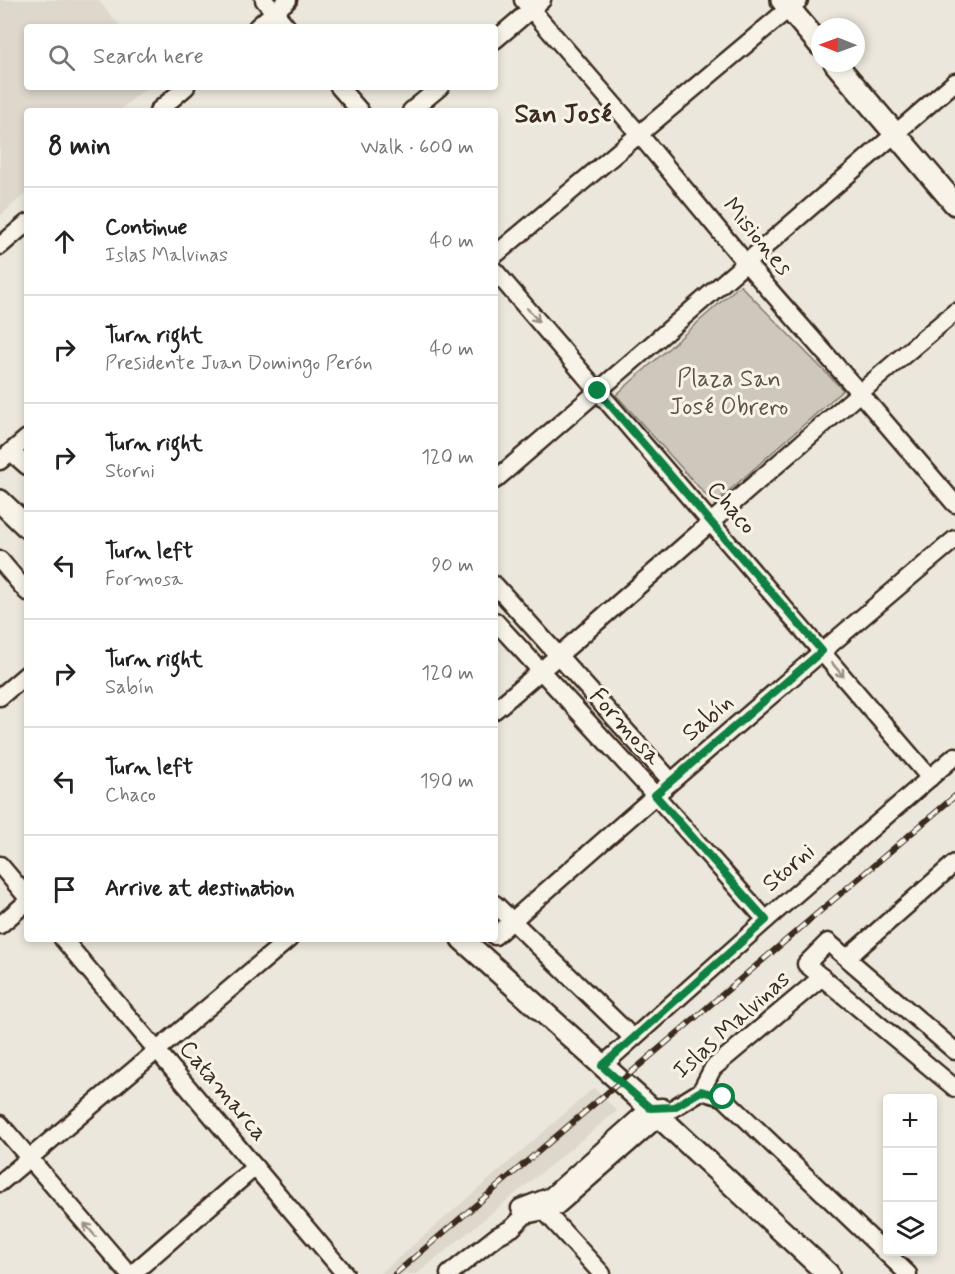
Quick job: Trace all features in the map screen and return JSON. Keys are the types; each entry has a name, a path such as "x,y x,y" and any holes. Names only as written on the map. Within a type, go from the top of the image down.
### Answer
{"main road":[{"path":"790,3 811,32"},
{"path":"844,72 955,204"},
{"path":"0,501 24,524"},
{"path":"481,942 602,1066 661,1111 828,1274"}],"street":[{"path":"258,24 269,6 288,0"},
{"path":"498,37 532,3"},
{"name":"Misiones","path":"532,3 746,263 955,504"},
{"path":"498,252 790,3"},
{"path":"269,6 284,24"},
{"path":"498,477 955,82"},
{"path":"162,108 182,90"},
{"path":"342,90 357,108"},
{"path":"415,108 436,90"},
{"path":"0,246 24,226"},
{"name":"Chaco","path":"498,274 930,778"},
{"path":"498,708 712,523 859,392 955,312"},
{"path":"24,441 6,457 24,465"},
{"name":"Sabín","path":"498,930 512,921 655,795 955,539"},
{"path":"0,560 24,588"},
{"name":"Formosa","path":"498,588 671,782"},
{"name":"Formosa","path":"498,624 766,920"},
{"path":"0,697 24,677"},
{"name":"Storni","path":"602,1066 955,756"},
{"path":"847,958 955,863"},
{"path":"0,865 24,893"},
{"path":"0,925 24,905"},
{"path":"498,907 633,1038"},
{"name":"Catamarca","path":"66,942 345,1274"},
{"path":"0,1183 285,942"},
{"path":"955,1051 828,942 806,964 955,1088"},
{"name":"Islas Malvinas","path":"449,1274 496,1236 512,1228 525,1215 540,1206 556,1207 661,1111 701,1091 713,1068 822,977"},
{"path":"701,1091 723,1097 904,1273"},
{"path":"0,1124 130,1274 255,1167"},
{"path":"540,1206 602,1274"}],"shaded area":[{"path":"0,0 98,0 118,24 24,24 24,90 144,90 122,108 24,108 24,195 0,216"},
{"path":"594,1088 617,1111 417,1274 380,1274"}],"green space":[{"name":"Plaza San José Obrero","path":"740,285 843,390 714,504 616,395"}],"railway":[{"path":"395,1274 955,796"}],"district":[{"name":"San José","path":"563,115"}],"route":[{"path":"598,391 822,651 655,795 766,920 602,1066 650,1108 674,1107 701,1091 723,1097"}]}
